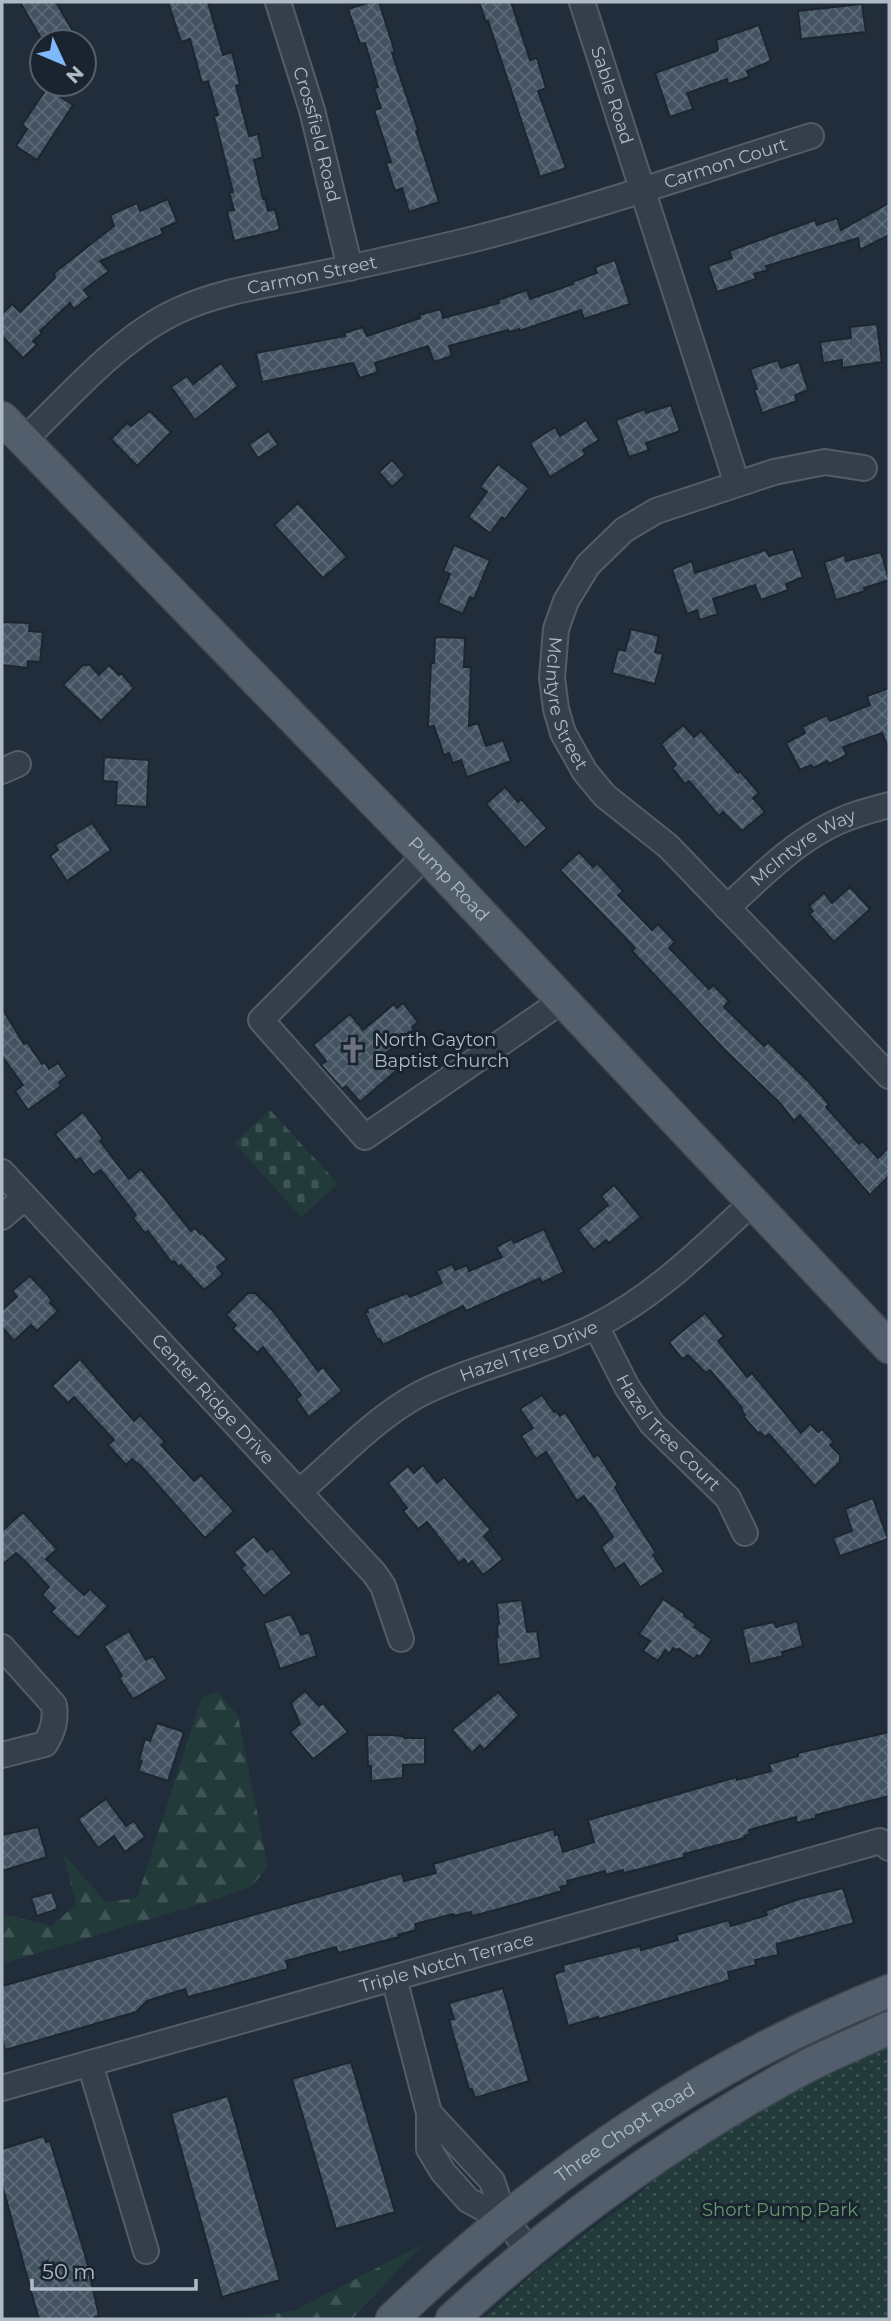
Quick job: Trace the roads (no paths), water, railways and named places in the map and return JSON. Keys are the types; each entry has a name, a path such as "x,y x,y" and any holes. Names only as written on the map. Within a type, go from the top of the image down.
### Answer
{"main road":[{"name":"Pump Road","path":"2,418 426,855 889,1347"},
{"name":"Three Chopt Road","path":"391,2319 449,2264 580,2162 643,2119 723,2069 792,2034 889,1991"},
{"name":"Three Chopt Road","path":"452,2319 529,2250 628,2176 723,2115 809,2065 889,2028"}],"street":[{"name":"Crossfield Road","path":"278,2 312,110 350,268"},
{"name":"Sable Road","path":"582,2 642,189"},
{"name":"Carmon Court","path":"642,189 811,136"},
{"name":"Carmon Street","path":"23,440 124,345 178,310 223,295 468,240 642,189"},
{"path":"642,189 737,484"},
{"name":"McIntyre Street","path":"864,468 825,462 774,471 656,511 624,530 588,565 566,601 556,629 552,678 556,709 563,733 585,772 606,796 668,846 889,1076"},
{"name":"McIntyre Way","path":"727,908 776,862 829,825 889,805"},
{"path":"426,855 261,1020 365,1137 563,1000"},
{"name":"Center Ridge Drive","path":"2,1172 383,1586 401,1639"},
{"path":"2,1217 24,1198"},
{"name":"Hazel Tree Drive","path":"299,1492 384,1418 416,1397 446,1382 596,1326 637,1302 670,1278 754,1201"},
{"name":"Hazel Tree Court","path":"596,1326 626,1387 652,1423 729,1498 745,1533"},
{"path":"2,1755 45,1744 52,1732 55,1718 54,1705 4,1654"},
{"name":"Triple Notch Terrace","path":"2,2088 880,1841 889,1848"},
{"path":"394,1978 429,2113 492,2180 505,2220 529,2250"},
{"path":"90,2064 146,2251"}],"place":[{"name":"North Gayton Baptist Church","path":"353,1050"}],"park label":[{"name":"Short Pump Park","path":"780,2210"}]}
